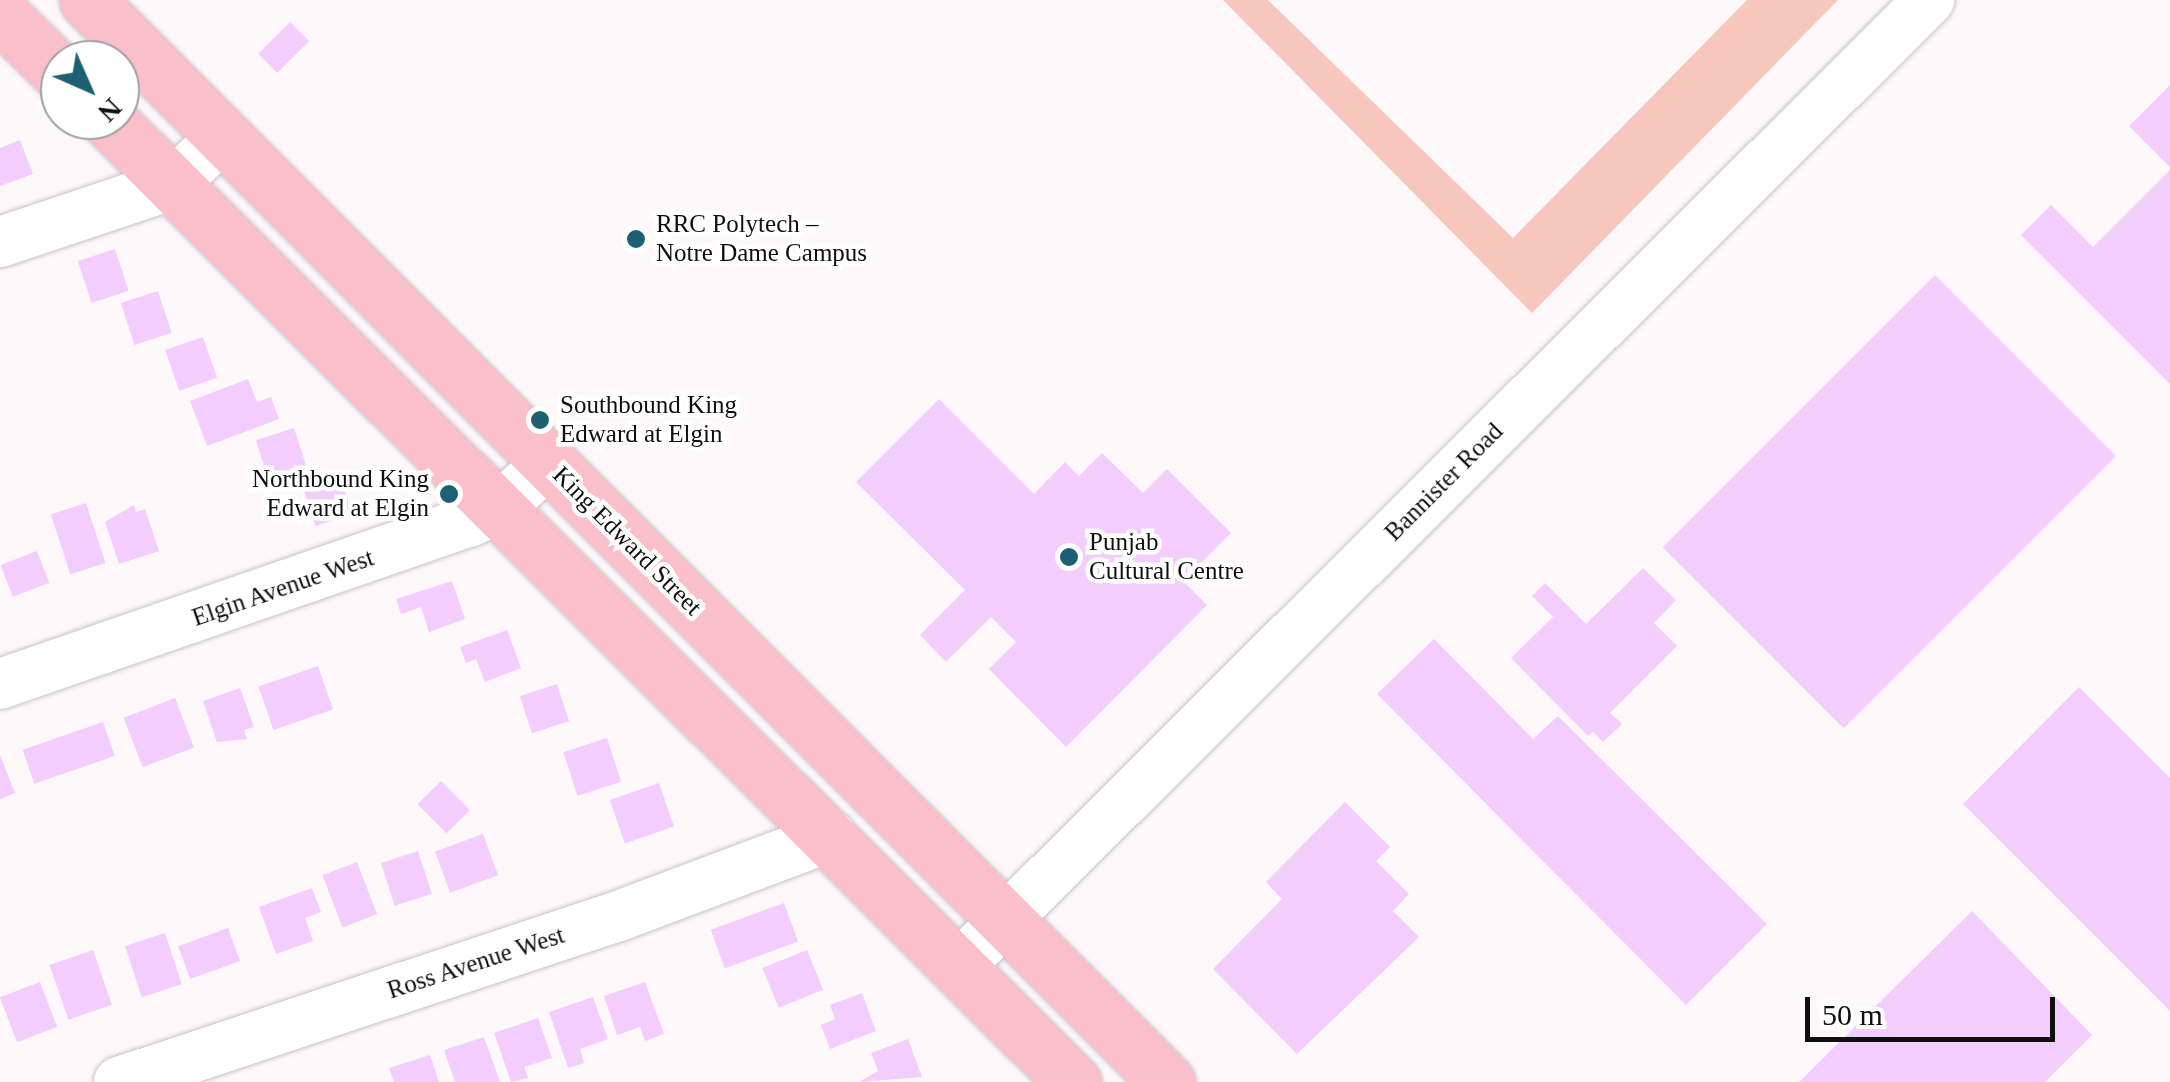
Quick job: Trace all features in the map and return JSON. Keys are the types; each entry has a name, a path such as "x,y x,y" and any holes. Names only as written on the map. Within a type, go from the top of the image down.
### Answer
{"main road":[{"name":"King Edward Street","path":"87,0 1167,1082"},
{"path":"0,14 40,53"},
{"path":"128,140 960,964 1073,1082"}],"street":[{"name":"Bannister Road","path":"960,964 1929,0"},
{"path":"0,242 173,184 223,136"},
{"name":"Elgin Avenue West","path":"0,684 288,588 498,509 549,462"},
{"name":"Ross Avenue West","path":"119,1082 616,917 831,836"}],"shaded area":[{"path":"1223,0 1268,0 1513,238 1747,0 1838,0 1532,313"}],"building":[{"path":"290,22 309,41 277,73 258,54"},
{"path":"2170,85 2170,167 2129,126"},
{"path":"20,140 33,174 0,186 0,148"},
{"path":"2170,170 2170,384 2021,235 2051,205 2093,247"},
{"path":"115,249 129,291 92,303 78,261"},
{"path":"1935,275 2116,456 1844,728 1663,547"},
{"path":"158,291 172,333 135,345 121,303"},
{"path":"203,337 217,378 179,391 165,350"},
{"path":"248,379 257,402 271,397 279,419 207,446 190,401"},
{"name":"Punjab Cultural Centre","path":"939,399 1034,494 1065,462 1079,476 1102,453 1143,493 1167,469 1231,533 1183,581 1207,605 1066,747 989,669 1016,642 991,617 946,662 920,635 965,590 856,482"},
{"path":"294,428 308,470 270,482 256,440"},
{"path":"339,472 353,514 316,526 302,484"},
{"path":"86,503 105,563 70,574 51,514"},
{"path":"134,505 136,512 145,509 159,551 119,564 105,522"},
{"path":"37,551 49,583 13,597 1,565"},
{"path":"1643,568 1676,600 1654,623 1677,646 1610,713 1622,724 1603,742 1593,732 1588,736 1511,658 1553,617 1532,596 1545,583 1586,624"},
{"path":"452,581 465,619 429,632 421,607 401,614 396,599"},
{"path":"507,630 521,668 485,682 476,659 466,663 460,647"},
{"path":"1434,639 1533,739 1558,716 1767,924 1686,1005 1377,694"},
{"path":"318,666 333,709 273,730 258,687"},
{"path":"557,684 569,721 532,733 520,696"},
{"path":"2079,687 2170,778 2170,1011 1963,804"},
{"path":"240,688 254,727 244,730 247,739 217,742 203,701"},
{"path":"175,698 194,747 143,767 124,718"},
{"path":"103,722 115,756 34,784 23,750"},
{"path":"607,738 621,782 577,796 563,752"},
{"path":"0,755 15,793 0,799"},
{"path":"441,781 470,810 447,833 418,804"},
{"path":"659,783 674,826 625,843 610,800"},
{"path":"1345,802 1390,847 1376,861 1409,894 1393,911 1419,937 1297,1054 1213,969 1282,899 1266,882"},
{"path":"483,834 498,875 450,893 435,851"},
{"path":"418,851 432,894 395,906 381,863"},
{"path":"357,862 377,914 343,928 322,875"},
{"path":"312,888 321,912 305,918 313,941 276,954 259,907"},
{"path":"784,903 798,942 725,968 711,930"},
{"path":"1972,911 2092,1035 2045,1082 1799,1082"},
{"path":"228,928 240,961 190,979 178,946"},
{"path":"165,933 182,984 142,997 125,946"},
{"path":"93,950 112,1005 68,1020 50,965"},
{"path":"807,950 823,990 779,1008 762,968"},
{"path":"40,982 57,1027 17,1042 0,997"},
{"path":"645,982 664,1034 645,1041 640,1027 617,1035 604,996"},
{"path":"862,993 876,1031 830,1049 821,1025 835,1019 830,1005"},
{"path":"593,997 608,1039 580,1049 584,1063 568,1068 549,1012"},
{"path":"538,1018 552,1058 524,1067 528,1078 511,1082 494,1033"},
{"path":"484,1037 500,1082 455,1082 444,1050"},
{"path":"908,1039 922,1077 859,1082 878,1071 871,1053"},
{"path":"430,1055 439,1082 394,1082 389,1068"}],"place":[{"name":"RRC Polytech – Notre Dame Campus","path":"636,239"},
{"name":"Southbound King Edward at Elgin","path":"540,420"},
{"name":"Northbound King Edward at Elgin","path":"449,494"},
{"name":"Punjab Cultural Centre","path":"1069,557"}]}
